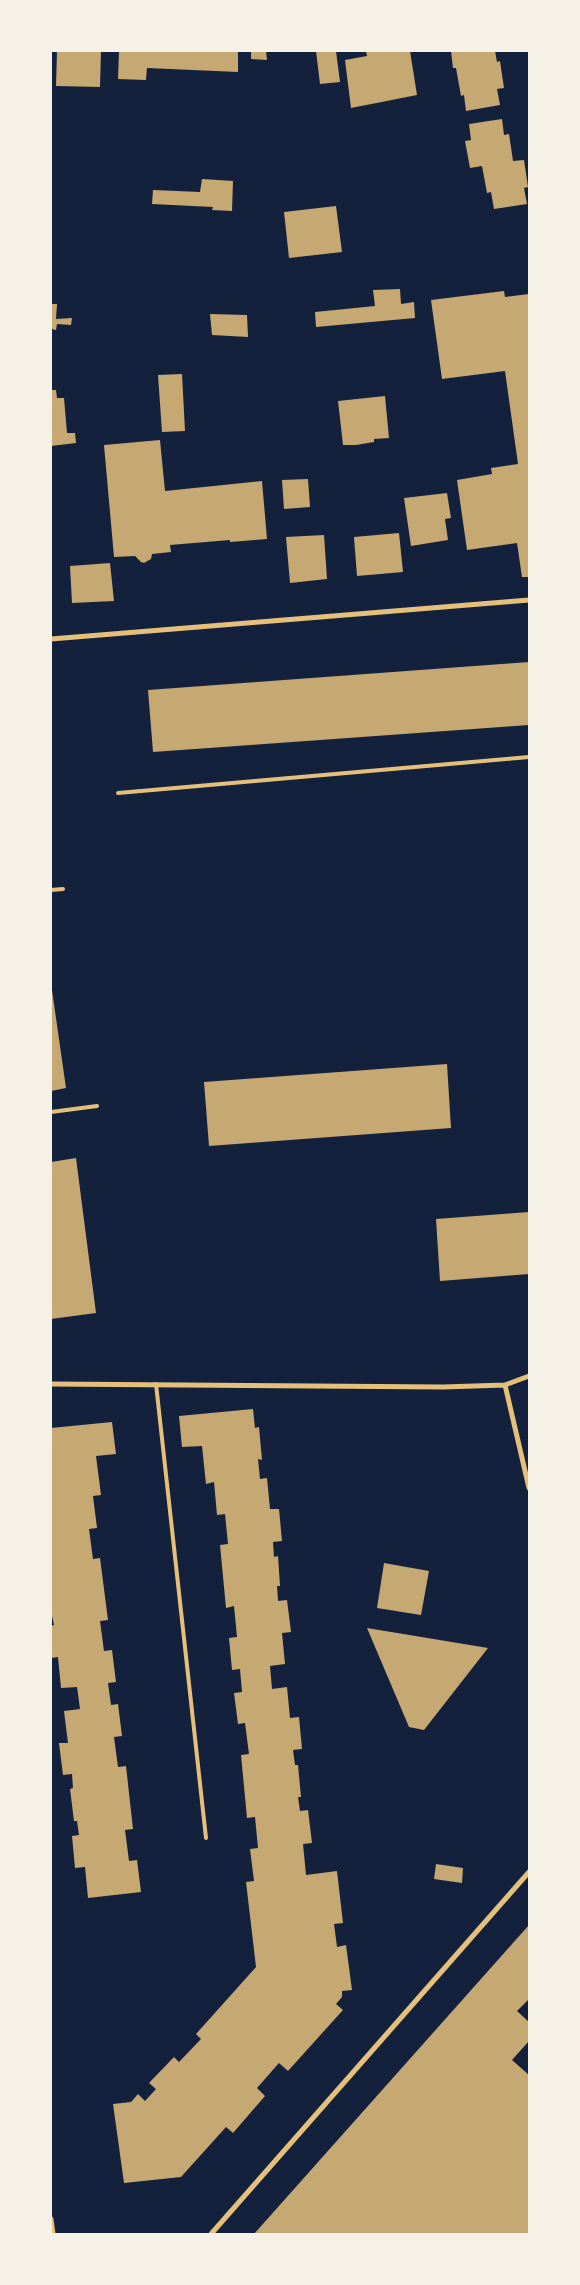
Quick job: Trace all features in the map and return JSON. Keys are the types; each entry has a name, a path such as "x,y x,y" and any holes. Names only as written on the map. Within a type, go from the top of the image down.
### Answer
{"street":[{"path":"51,639 529,600"},
{"path":"51,1384 443,1387 504,1385 529,1376"},
{"path":"504,1385 529,1488"},
{"path":"210,2234 529,1872"},
{"path":"51,2219 52,2234"}],"lane":[{"path":"118,793 529,757"},
{"path":"51,890 63,889"},
{"path":"51,1112 97,1106"},
{"path":"156,1384 206,1838"}],"building":[{"path":"57,51 101,51 100,87 56,86"},
{"path":"119,51 238,51 238,72 147,68 146,80 118,79"},
{"path":"251,51 266,51 267,60 251,59"},
{"path":"316,51 336,51 340,82 320,84"},
{"path":"366,51 410,51 417,95 351,108 345,60 367,56"},
{"path":"451,51 495,51 497,62 500,61 504,88 497,89 500,105 466,111 464,95 461,96 456,68 453,68"},
{"path":"502,119 504,135 509,134 513,161 524,160 528,187 524,188 527,204 494,209 491,192 487,193 482,166 470,168 465,141 471,140 469,124"},
{"path":"202,179 233,181 232,211 212,210 213,207 152,204 153,190 200,192"},
{"path":"336,206 342,252 289,258 284,212"},
{"path":"400,289 401,304 414,302 415,318 316,327 315,312 375,306 373,290"},
{"path":"504,291 505,297 529,294 529,577 522,577 517,543 467,550 457,480 492,474 491,468 518,464 505,371 442,379 431,300"},
{"path":"51,304 57,304 56,319 72,318 71,325 57,324 56,330 51,329"},
{"path":"210,314 247,315 248,337 212,335"},
{"path":"182,374 185,431 162,432 158,375"},
{"path":"51,390 56,390 57,398 64,398 67,433 75,433 76,443 51,446"},
{"path":"385,396 389,438 374,439 374,442 356,445 343,445 338,401"},
{"path":"160,440 165,491 262,481 267,539 170,545 171,552 152,554 151,559 144,563 135,556 114,557 104,445"},
{"path":"308,479 310,507 284,509 282,480"},
{"path":"447,493 451,518 445,519 448,540 411,546 404,498"},
{"path":"399,533 403,572 357,576 354,537"},
{"path":"324,535 327,579 290,583 286,537"},
{"path":"110,563 114,601 72,603 70,566"},
{"path":"529,662 529,725 153,752 148,690"},
{"path":"51,983 66,1088 51,1091"},
{"path":"447,1064 451,1128 209,1146 204,1082"},
{"path":"76,1158 96,1313 51,1319 51,1162"},
{"path":"529,1212 529,1274 440,1281 436,1219"},
{"path":"253,1409 255,1428 259,1427 262,1460 258,1459 260,1479 267,1478 270,1509 279,1509 282,1541 273,1542 274,1557 278,1556 280,1586 277,1586 278,1601 287,1600 291,1632 282,1633 285,1664 270,1666 272,1689 287,1687 290,1718 299,1717 302,1749 293,1750 295,1765 298,1765 301,1797 298,1797 300,1811 308,1810 312,1843 303,1844 306,1875 337,1871 343,1923 334,1924 337,1947 346,1945 352,1990 342,1991 342,1997 336,2004 343,2010 288,2071 279,2063 257,2088 265,2096 233,2133 226,2127 181,2177 124,2183 113,2104 131,2102 138,2094 145,2101 156,2089 149,2083 174,2057 179,2062 201,2039 196,2034 256,1967 246,1882 254,1881 250,1849 258,1848 255,1817 247,1818 241,1755 249,1754 245,1723 238,1724 234,1693 242,1692 240,1669 232,1670 229,1638 237,1637 234,1606 226,1608 220,1545 228,1544 225,1514 217,1515 214,1482 206,1484 202,1446 182,1447 179,1416"},
{"path":"112,1422 116,1454 96,1456 101,1495 93,1496 97,1528 89,1529 93,1559 100,1558 108,1620 100,1621 104,1651 112,1650 116,1682 108,1683 111,1705 118,1704 122,1736 114,1737 118,1767 126,1766 133,1829 125,1830 129,1861 137,1860 141,1892 88,1898 85,1867 75,1868 72,1836 79,1835 77,1821 74,1821 70,1789 73,1788 72,1774 63,1775 59,1743 68,1743 64,1711 80,1709 77,1687 61,1688 58,1657 51,1658 51,1626 54,1625 51,1611 51,1428"},
{"path":"384,1563 429,1571 421,1615 377,1608"},
{"path":"367,1628 488,1648 424,1730 409,1727"},
{"path":"436,1864 463,1868 462,1883 434,1879"},
{"path":"529,1925 529,1999 517,2011 529,2022 529,2041 512,2060 529,2075 529,2234 254,2234"}]}
